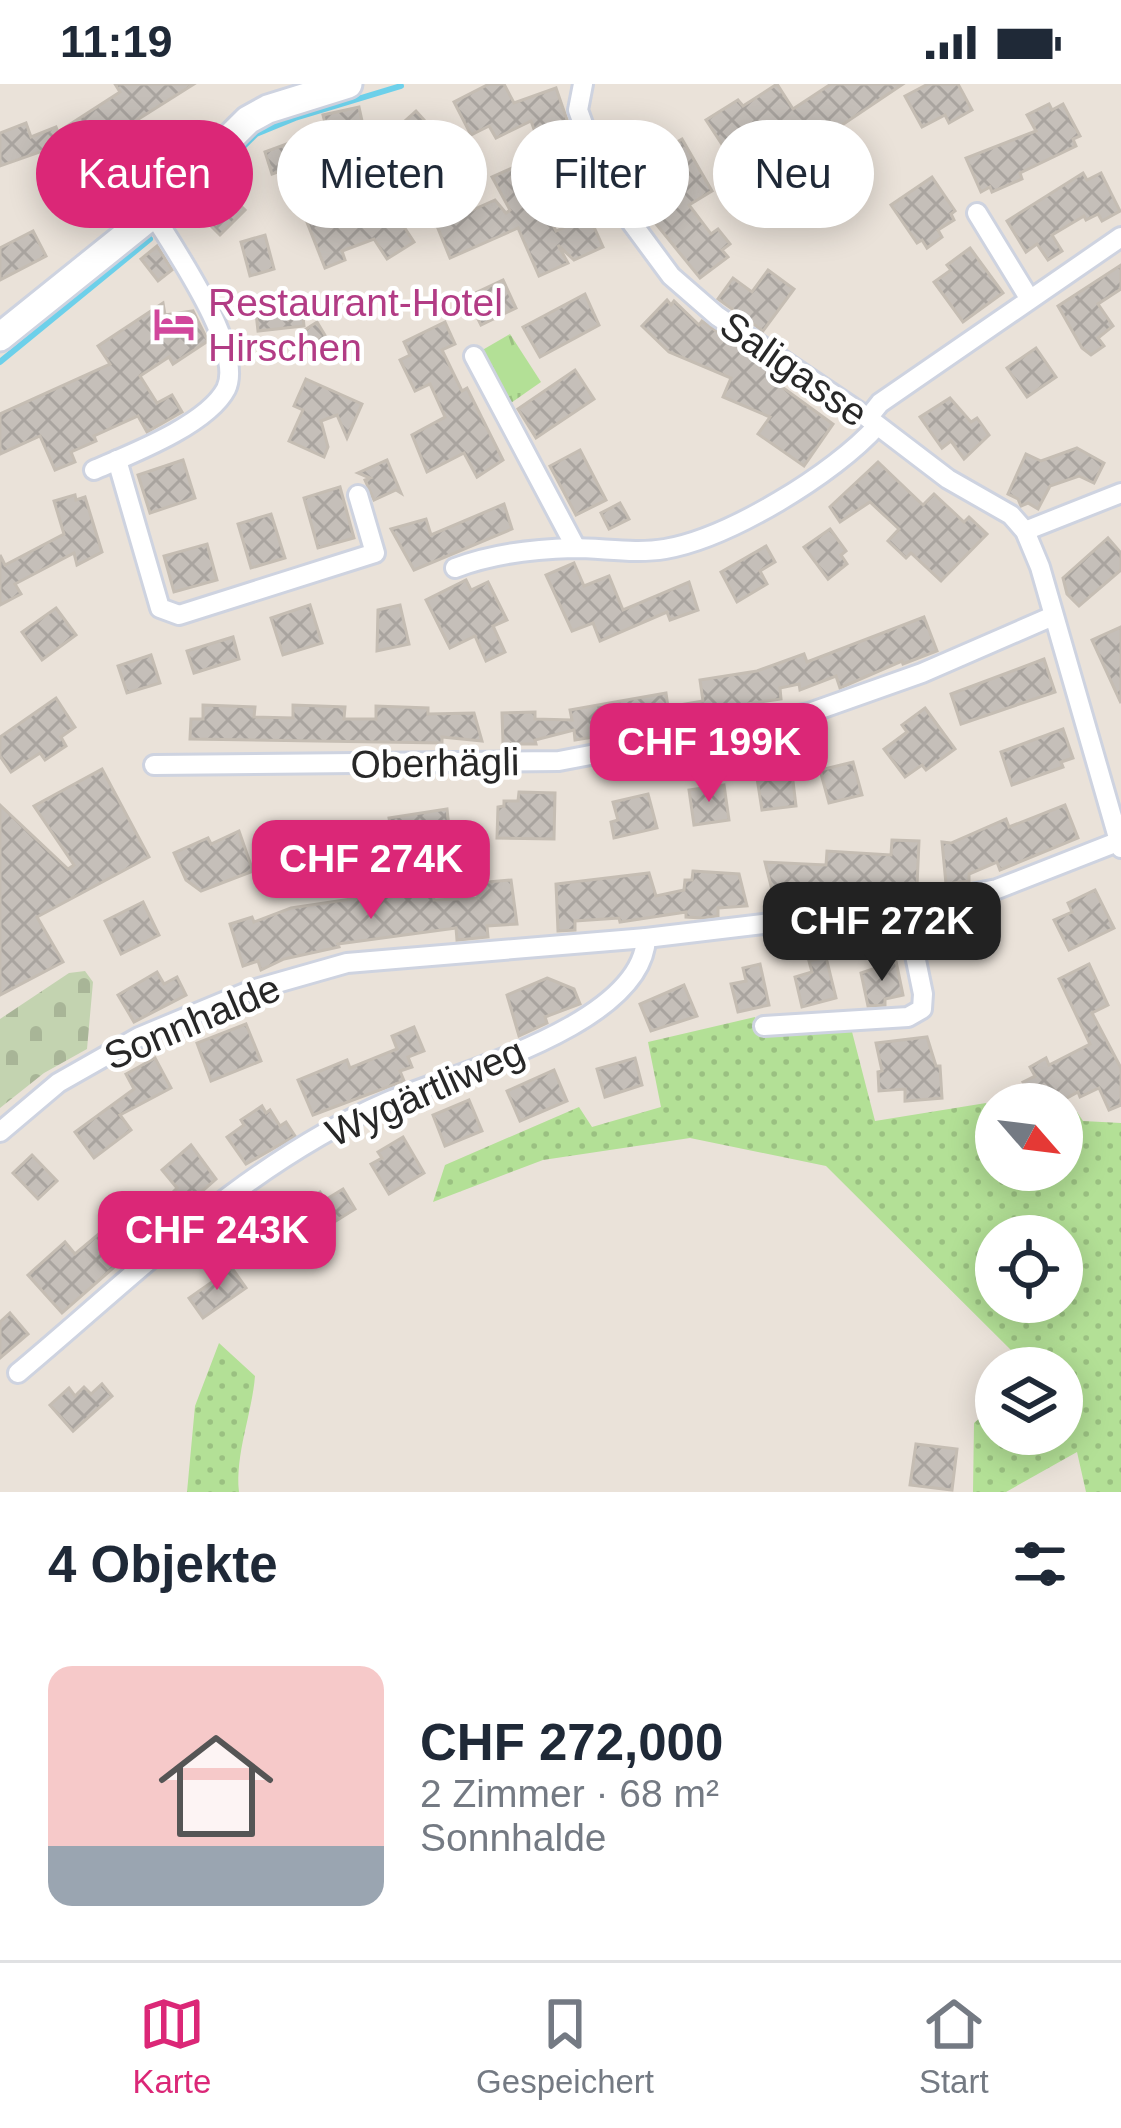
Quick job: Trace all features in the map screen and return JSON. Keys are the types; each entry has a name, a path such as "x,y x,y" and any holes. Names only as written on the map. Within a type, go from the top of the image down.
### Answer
{"main road":[{"path":"248,120 348,84"},
{"path":"0,337 136,228"}],"street":[{"name":"Saligasse","path":"583,84 578,110 606,188 670,275 717,316 948,479 1011,515 1024,531"},
{"path":"976,213 1029,298"},
{"path":"94,470 198,419 226,388 231,363 223,338 161,228"},
{"path":"455,568 527,550 666,549 738,523 821,475 861,444 880,403 1121,236"},
{"path":"474,356 576,548"},
{"path":"117,460 160,608 178,615 375,553 358,495"},
{"path":"1120,845 1040,567 1024,531 1121,493"},
{"name":"Oberhägli","path":"154,765 559,761 809,713 922,673 1053,616"},
{"name":"Sonnhalde","path":"0,1132 58,1083 139,1037 252,990 347,963 646,938 905,907 997,889 1120,845"},
{"path":"764,1026 908,1017 922,1009 905,907"},
{"name":"Wygärtliweg","path":"18,1372 242,1185 308,1144 382,1104 578,1026 632,977 641,965 646,938"}],"green space":[{"path":"510,334 541,382 508,405 479,352"},
{"path":"85,971 93,982 87,1049 44,1073 0,1108 0,1019 69,973"},
{"path":"755,1017 761,1032 850,1024 875,1121 975,1105 975,1191 1083,1191 1083,1121 1121,1123 1121,1492 1086,1492 1078,1455 1083,1455 1083,1347 1008,1347 984,1323 1083,1323 1083,1215 975,1215 975,1314 826,1166 690,1138 543,1160 433,1202 445,1165 579,1107 592,1127 661,1107 648,1042"},
{"path":"219,1343 255,1376 239,1463 239,1492 187,1492 195,1406"},
{"path":"974,1423 975,1455 1072,1455 1006,1492 973,1492"}],"building":[{"path":"115,84 194,84 137,120 77,120 120,92"},
{"path":"489,84 504,84 514,103 556,88 567,120 511,120 511,131 496,138 487,120 463,120 454,102"},
{"path":"777,84 793,109 831,84 903,84 849,120 713,120 713,131 706,120 738,100 743,106"},
{"path":"928,84 958,84 972,110 949,123 945,115 922,127 905,96"},
{"path":"1049,104 1052,110 1063,104 1080,136 1073,139 1076,146 1020,173 1022,179 981,192 966,158 1036,131 1027,115"},
{"path":"359,107 362,120 324,120 323,115"},
{"path":"26,123 31,137 36,135 36,153 0,166 0,133"},
{"path":"277,148 277,172 272,174 265,152"},
{"path":"689,151 712,191 689,205"},
{"path":"511,168 511,228 518,228 450,258 438,228 487,228 487,204 495,200 506,213 510,210 492,177"},
{"path":"1083,173 1087,180 1101,173 1120,211 1102,221 1098,214 1086,220 1084,216 1052,235 1062,251 1048,260 1037,244 1026,252 1007,221"},
{"path":"932,177 955,211 951,214 954,220 938,230 942,237 927,248 922,240 917,243 891,205"},
{"path":"689,205 711,234 718,229 730,244 722,250 728,257 700,278 659,228 689,228"},
{"path":"309,228 405,228 414,242 387,259 374,239 342,251 345,260 325,268"},
{"path":"518,228 594,228 603,247 574,260 558,245 568,263 539,276"},
{"path":"33,231 46,256 0,280 0,248"},
{"path":"265,235 274,269 250,276 241,242"},
{"path":"157,246 172,270 158,281 141,259"},
{"path":"970,248 1003,293 963,322 934,282"},
{"path":"1121,265 1121,289 1098,304 1113,326 1098,338 1104,346 1091,355 1058,306"},
{"path":"768,270 794,289 763,331 718,299 733,278 752,292"},
{"path":"503,280 516,308 481,325 467,297"},
{"path":"585,294 599,325 540,357 523,327"},
{"path":"301,298 304,326 258,331 255,304"},
{"path":"667,300 774,371 771,379 833,424 804,466 758,434 770,417 723,397 731,378 669,352 642,326"},
{"path":"163,303 165,315 193,311 208,341 173,364 169,357 140,376 157,403 172,395 182,412 147,432 138,416 94,436 96,441 71,452 75,462 55,470 40,436 0,454 0,414 110,364 98,346"},
{"path":"317,322 326,337 308,347 300,333"},
{"path":"445,322 455,344 442,350 503,460 477,477 464,453 427,472 412,435 445,417 430,384 415,391 400,360 410,355 404,342"},
{"path":"1036,348 1056,377 1027,397 1007,368"},
{"path":"575,370 594,399 536,438 518,409"},
{"path":"306,379 362,404 347,438 337,415 321,421 328,447 324,457 289,441 303,410 294,406"},
{"path":"950,398 971,422 977,418 989,435 964,459 951,441 942,448 920,417"},
{"path":"1077,448 1104,463 1094,483 1079,476 1050,486 1038,509 1028,503 1021,506 1008,494 1026,454 1041,461"},
{"path":"580,450 606,500 576,515 550,466"},
{"path":"183,460 195,498 150,513 138,475"},
{"path":"387,460 401,493 396,490 374,500 365,480 370,478 358,473"},
{"path":"878,462 923,505 934,494 964,522 969,517 987,534 941,581 911,553 906,558 888,541 899,529 870,502 840,522 830,507"},
{"path":"340,487 354,538 318,548 304,498"},
{"path":"75,495 76,500 85,497 102,552 77,565 74,553 15,584 21,594 0,605 0,555 5,565 64,534 54,501"},
{"path":"620,503 629,519 609,529 601,513"},
{"path":"504,504 512,529 414,570 391,529 426,519 431,535"},
{"path":"271,514 285,558 251,568 238,524"},
{"path":"830,529 846,551 841,555 847,564 828,579 804,547"},
{"path":"1108,538 1121,553 1121,570 1079,606 1067,594 1063,578"},
{"path":"207,544 217,580 174,592 164,556"},
{"path":"766,546 775,562 760,571 767,584 737,602 721,572"},
{"path":"574,563 584,586 609,576 623,610 689,582 698,610 670,620 667,612 600,641 593,623 572,631 546,575"},
{"path":"466,580 471,590 488,582 507,620 493,626 505,652 486,661 475,636 450,648 426,600"},
{"path":"310,605 322,643 283,655 271,618"},
{"path":"400,605 409,644 377,651 378,610"},
{"path":"56,608 76,635 42,660 22,632"},
{"path":"924,617 937,651 840,688 836,676 800,690 799,684 780,688 781,699 727,707 728,715 575,740 574,730 535,740 536,744 503,744 502,713 535,712 535,719 572,720 570,710 666,693 668,707 703,701 700,680 757,671 804,654 807,662"},
{"path":"1121,627 1121,703 1092,640"},
{"path":"233,637 239,659 194,673 187,651"},
{"path":"151,655 160,683 127,693 118,666"},
{"path":"1044,659 1055,692 961,724 951,694"},
{"path":"56,698 75,727 61,737 66,746 45,760 40,753 11,772 0,756 0,737"},
{"path":"203,705 255,707 254,717 293,718 293,705 345,707 344,719 376,719 376,706 428,708 428,714 474,713 482,741 442,737 442,743 190,739 191,719 203,719"},
{"path":"925,708 955,749 926,770 922,765 905,777 884,749 907,732 902,725"},
{"path":"1063,729 1073,758 1061,762 1063,767 1012,785 1001,752"},
{"path":"853,762 862,795 829,803 820,770"},
{"path":"102,769 149,857 37,917 63,962 0,995 0,805 68,869 74,865 34,806"},
{"path":"792,773 796,806 762,810 757,778"},
{"path":"724,785 729,820 694,825 689,790"},
{"path":"519,792 555,793 554,839 497,838 498,807 504,801 518,801"},
{"path":"648,794 657,828 614,838 611,822 618,820 613,802"},
{"path":"1065,805 1078,838 1000,870 997,862 969,874 969,881 946,884 942,842 951,843 1006,819 1009,827"},
{"path":"447,809 450,838 394,847 389,818"},
{"path":"324,829 350,844 387,839 388,850 305,866 286,853 297,835"},
{"path":"239,831 253,871 201,891 186,880 174,853"},
{"path":"892,840 919,841 917,886 868,884 868,889 850,888 850,898 774,898 765,862 826,865 827,851 891,855"},
{"path":"693,871 739,874 747,906 718,908 718,916 702,918 686,917 686,912 620,922 619,918 575,921 575,930 558,931 556,884 649,873 656,896 684,890"},
{"path":"511,880 517,924 487,926 488,937 457,940 456,928 338,944 261,970 258,961 243,966 230,924 252,917 254,922 291,908 432,887 434,900 478,898 476,883"},
{"path":"1095,890 1114,928 1069,950 1054,920 1072,912 1068,903"},
{"path":"143,902 159,935 121,954 105,921"},
{"path":"826,957 836,998 802,1007 795,977 812,972 809,961"},
{"path":"896,961 903,995 885,999 885,1005 868,1006 861,973"},
{"path":"760,964 769,1005 738,1012 731,984 746,981 743,968"},
{"path":"1089,964 1108,1005 1092,1013 1121,1068 1121,1105 1109,1110 1099,1088 1083,1096 1083,1083 1023,1082 1035,1076 1030,1067 1046,1058 1049,1065 1090,1044 1059,979"},
{"path":"157,972 164,984 177,977 186,995 134,1022 118,995"},
{"path":"547,978 574,989 580,1004 545,1017 547,1023 519,1036 507,995"},
{"path":"684,985 697,1016 651,1031 640,1004"},
{"path":"246,1024 261,1061 211,1081 197,1043"},
{"path":"414,1027 424,1051 408,1057 412,1067 400,1071 404,1081 313,1115 298,1080 347,1060 350,1068 397,1049 392,1036"},
{"path":"927,1037 936,1066 940,1066 942,1098 905,1101 905,1089 879,1091 878,1072 882,1071 876,1043"},
{"path":"155,1058 171,1088 120,1115 131,1130 94,1158 75,1132 134,1089 126,1074"},
{"path":"635,1058 642,1085 605,1097 597,1069"},
{"path":"554,1070 567,1101 520,1121 507,1091"},
{"path":"469,1100 482,1131 445,1146 433,1115"},
{"path":"262,1106 280,1126 286,1122 295,1136 246,1164 227,1137"},
{"path":"403,1137 424,1173 389,1194 371,1164 382,1158 378,1152"},
{"path":"191,1145 216,1179 182,1209 170,1195 177,1188 162,1170"},
{"path":"32,1155 57,1181 38,1199 13,1173"},
{"path":"343,1189 355,1209 323,1229 306,1201 320,1192 325,1200"},
{"path":"132,1206 154,1232 62,1313 28,1275 65,1242 75,1254"},
{"path":"232,1268 246,1288 203,1318 189,1298"},
{"path":"10,1313 28,1334 0,1358 0,1322"},
{"path":"102,1384 112,1396 73,1431 50,1405 69,1388 75,1396 84,1387 91,1394"},
{"path":"916,1444 957,1449 952,1490 910,1485"}],"waterway":[{"path":"253,137 295,118 401,86"},
{"path":"0,362 150,239"}],"place":[{"name":"Restaurant-Hotel Hirschen","path":"174,324"}]}
